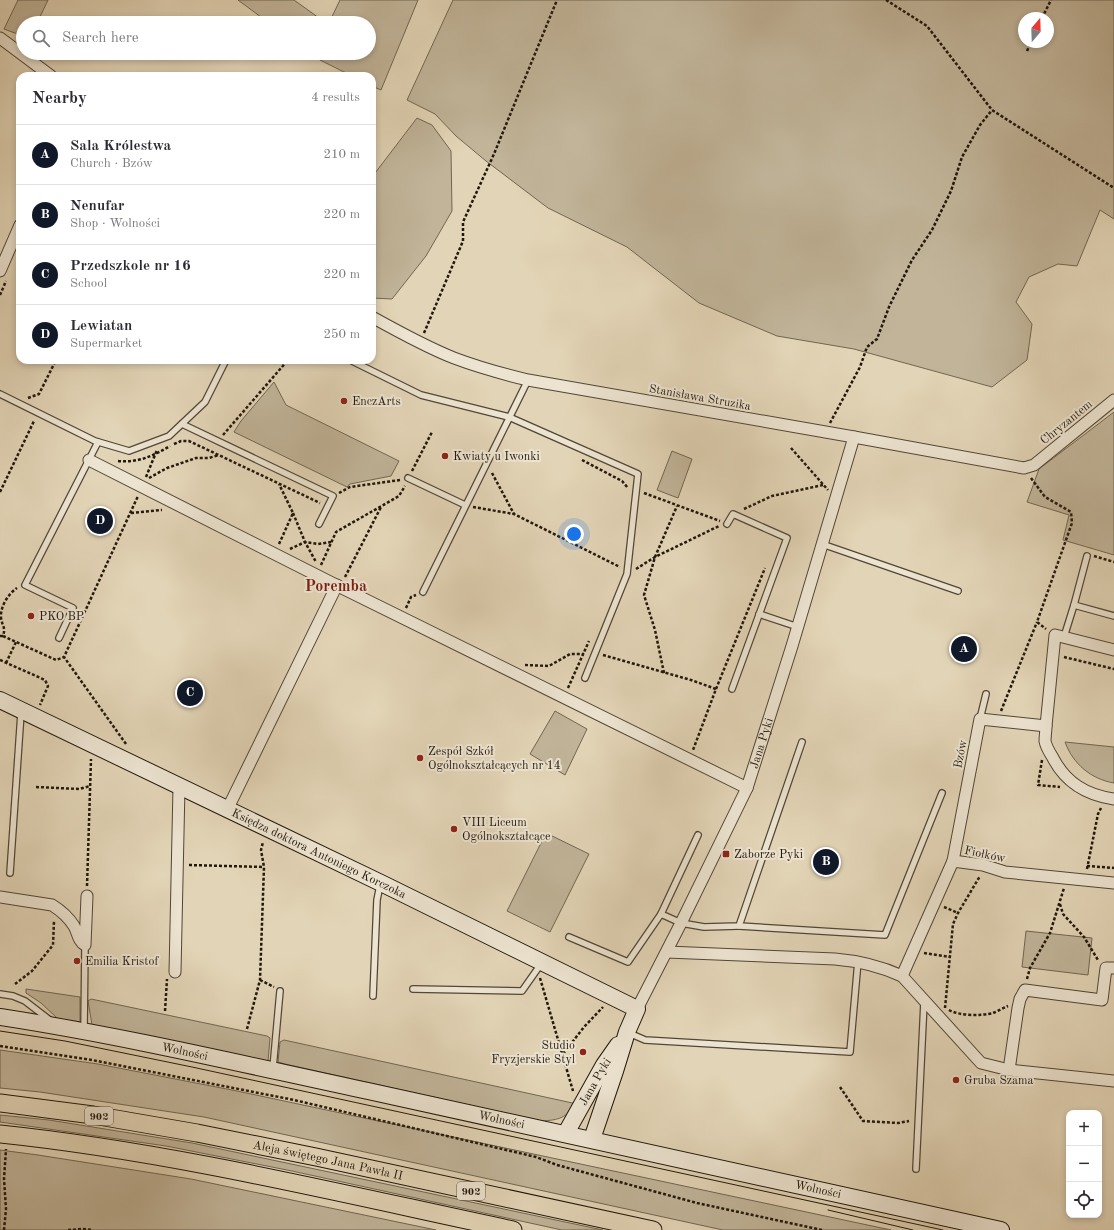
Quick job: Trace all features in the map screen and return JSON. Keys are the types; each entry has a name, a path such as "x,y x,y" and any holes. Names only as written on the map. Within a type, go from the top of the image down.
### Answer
{"main road":[{"name":"Aleja świętego Jana Pawła II","path":"0,1103 93,1115 197,1133 316,1157 653,1230"},
{"name":"902","path":"3,1135 147,1154 257,1175 513,1230"}],"street":[{"path":"0,38 16,50"},
{"path":"30,60 46,72"},
{"path":"0,271 16,234"},
{"name":"Stanisława Struzika","path":"376,319 420,343 456,358 504,374 528,380 1029,467"},
{"name":"Chryzantem","path":"1029,467 1114,400"},
{"name":"Jana Pyki","path":"566,1133 604,1065 627,1032 747,788 798,627 854,437"},
{"path":"89,460 338,586 747,788"},
{"path":"227,810 338,586"},
{"path":"1109,799 1087,791 1070,782 1058,768 1049,753 1045,741 1053,654 1060,636 1114,650"},
{"name":"Księdza doktora Antoniego Korczoka","path":"0,700 381,883 540,965 638,1009"},
{"path":"980,719 1046,726"},
{"name":"Bzów","path":"953,861 980,719"},
{"path":"175,972 179,787"},
{"name":"Fiołków","path":"902,976 953,861 983,865 1005,872 1114,882"},
{"path":"85,945 87,896"},
{"path":"0,897 52,905 59,909 73,925 81,943 85,945"},
{"path":"667,952 858,961 902,976 981,1063 1009,1070 1114,1081"},
{"path":"1009,1070 1018,1008 1025,990 1102,1000 1110,968"},
{"name":"Wolności","path":"0,1017 84,1031 272,1070 566,1133 1001,1230"},
{"name":"Jana Pyki","path":"592,1139 616,1071 627,1032"}],"lane":[{"path":"0,394 98,442 129,451 169,436 205,402 224,364"},
{"path":"358,364 421,395 509,417 638,474 627,574 585,678"},
{"path":"423,592 486,462 528,380"},
{"path":"182,424 333,496 319,524"},
{"path":"59,638 73,608 25,585 98,442"},
{"path":"408,478 465,506"},
{"path":"727,524 733,514 787,538 732,689"},
{"path":"822,544 958,591"},
{"path":"1060,636 1074,605 1088,556"},
{"path":"1074,605 1114,616"},
{"path":"760,614 798,627"},
{"path":"980,719 986,694"},
{"path":"10,873 21,710"},
{"path":"739,926 802,742"},
{"path":"661,914 681,923 704,927 739,926 885,935 942,793"},
{"path":"569,937 628,962 661,914 698,835"},
{"path":"373,996 377,900 381,883"},
{"path":"84,1031 85,945"},
{"path":"627,1032 644,1040 850,1052 858,961"},
{"path":"413,989 522,991 540,965"},
{"path":"272,1070 280,991"},
{"path":"0,994 13,996 25,1001 57,1026"},
{"path":"916,1169 924,1001"}],"path":[{"path":"420,343 462,241 463,222 494,154 557,0"},
{"path":"886,0 927,26 992,110 1114,188"},
{"path":"1045,12 1051,0"},
{"path":"825,432 856,374 868,347 877,339 889,307 912,260 932,230 945,204 951,191 962,157 980,125 992,110"},
{"path":"31,401 26,398 39,394 54,364"},
{"path":"211,451 285,364"},
{"path":"0,492 34,421"},
{"path":"279,483 305,542 319,568 336,532 399,496 432,432"},
{"path":"162,439 145,480 167,468 196,458 209,458 219,455"},
{"path":"117,461 126,462 140,460 155,455 181,441 189,441 328,506"},
{"path":"791,448 835,499"},
{"path":"581,460 622,480 628,487 629,493"},
{"path":"486,462 514,514"},
{"path":"997,720 1037,622 1072,523 1071,512 1045,497 1029,467"},
{"path":"347,490 350,487 408,478"},
{"path":"733,514 772,496 823,485"},
{"path":"25,585 15,588 5,602 1,612 1,619 5,630 2,636 56,660 64,657 142,487"},
{"path":"636,490 727,524"},
{"path":"338,586 381,506"},
{"path":"465,506 514,514 622,568 622,561"},
{"path":"664,673 655,630 644,595 655,557 677,506"},
{"path":"130,513 185,508"},
{"path":"274,554 293,513"},
{"path":"628,569 634,570 655,557 714,527 727,524"},
{"path":"274,554 305,542 318,544 331,542"},
{"path":"1088,556 1114,562"},
{"path":"689,760 767,564"},
{"path":"402,617 411,597 423,592"},
{"path":"1037,622 1060,636"},
{"path":"564,698 590,640"},
{"path":"6,663 16,642"},
{"path":"518,664 549,666 570,654 595,654 716,689"},
{"path":"1053,654 1114,669"},
{"path":"64,657 126,744"},
{"path":"0,660 45,680 48,686 40,705"},
{"path":"87,896 92,744"},
{"path":"36,787 79,789 90,786"},
{"path":"1085,880 1098,814 1109,799"},
{"path":"247,1029 260,980 264,867 261,850 263,841"},
{"path":"177,864 264,867"},
{"path":"1087,866 1114,868"},
{"path":"945,1012 953,924 981,875"},
{"path":"1025,990 1027,975 1050,933 1067,878"},
{"path":"1060,904 1063,914 1084,937 1100,963 1110,968"},
{"path":"15,984 32,971 53,945 54,911 52,905"},
{"path":"943,906 958,913"},
{"path":"922,953 950,957"},
{"path":"540,965 574,1094"},
{"path":"260,980 280,991"},
{"path":"945,1007 953,1012 962,1014 984,1014 992,1013 1020,1002"},
{"path":"563,1054 584,1027 606,1004"},
{"path":"0,1046 92,1060 294,1100 536,1157 557,1165 697,1203 822,1230"},
{"path":"840,1087 863,1121 898,1123 909,1120"},
{"path":"3,1135 6,1209 4,1230"},
{"path":"68,1230 93,1230"}],"shaded area":[{"path":"18,0 48,0 40,16 16,16 16,33 4,29"},
{"path":"238,0 294,0 316,16 260,16"},
{"path":"340,0 418,0 381,90 376,88 376,72 344,72 320,60 376,60 376,16 332,16"},
{"path":"453,0 1114,0 1114,219 1100,210 1077,266 1058,264 1029,277 1016,302 1032,324 1027,360 992,387 854,349 777,336 699,303 627,247 548,208 486,161 456,136 435,114 407,100"},
{"path":"417,118 432,125 451,151 452,211 426,256 392,299 376,298 376,172"},
{"path":"274,382 286,405 399,461 391,476 350,484 347,487 234,432 241,421"},
{"path":"1114,412 1114,555 1063,540 1069,515 1027,502 1039,469"},
{"path":"672,451 692,459 678,498 657,490"},
{"path":"555,711 587,729 565,775 530,754"},
{"path":"1065,742 1114,747 1114,783 1090,774 1078,764 1068,750"},
{"path":"546,833 589,854 550,932 507,911"},
{"path":"1026,931 1092,938 1088,975 1022,967"},
{"path":"26,989 80,997 80,1022 58,1019 41,1003 26,993"},
{"path":"91,999 267,1036 270,1038 268,1061 92,1025 88,1001"},
{"path":"284,1040 577,1104 569,1112 558,1119 541,1121 278,1062 280,1042"},
{"path":"0,1050 98,1064 237,1091 891,1230 723,1230 204,1117 40,1092 0,1088"},
{"path":"0,1115 49,1120 192,1143 603,1230 562,1230 292,1171 166,1146 0,1122"},
{"path":"0,1150 191,1179 436,1230 0,1230"}],"tram line":[{"path":"0,1031 65,1041 192,1067 943,1230"},
{"path":"828,1210 913,1230"}],"place":[{"name":"EnczArts","path":"344,401"},
{"name":"Kwiaty u Iwonki","path":"445,456"},
{"name":"Lewiatan","path":"100,521"},
{"name":"PKO BP","path":"31,616"},
{"name":"Sala Królestwa","path":"964,649"},
{"name":"Przedszkole nr 16","path":"190,693"},
{"name":"Zespół Szkół Ogólnokształcących nr 14","path":"420,758"},
{"name":"VIII Liceum Ogólnokształcące","path":"454,829"},
{"name":"Zaborze Pyki","path":"726,854"},
{"name":"Nenufar","path":"826,862"},
{"name":"Emilia Kristof","path":"77,961"},
{"name":"Studio Fryzjerskie Styl","path":"583,1052"},
{"name":"Gruba Szama","path":"956,1080"}],"district":[{"name":"Poremba","path":"336,585"}]}
